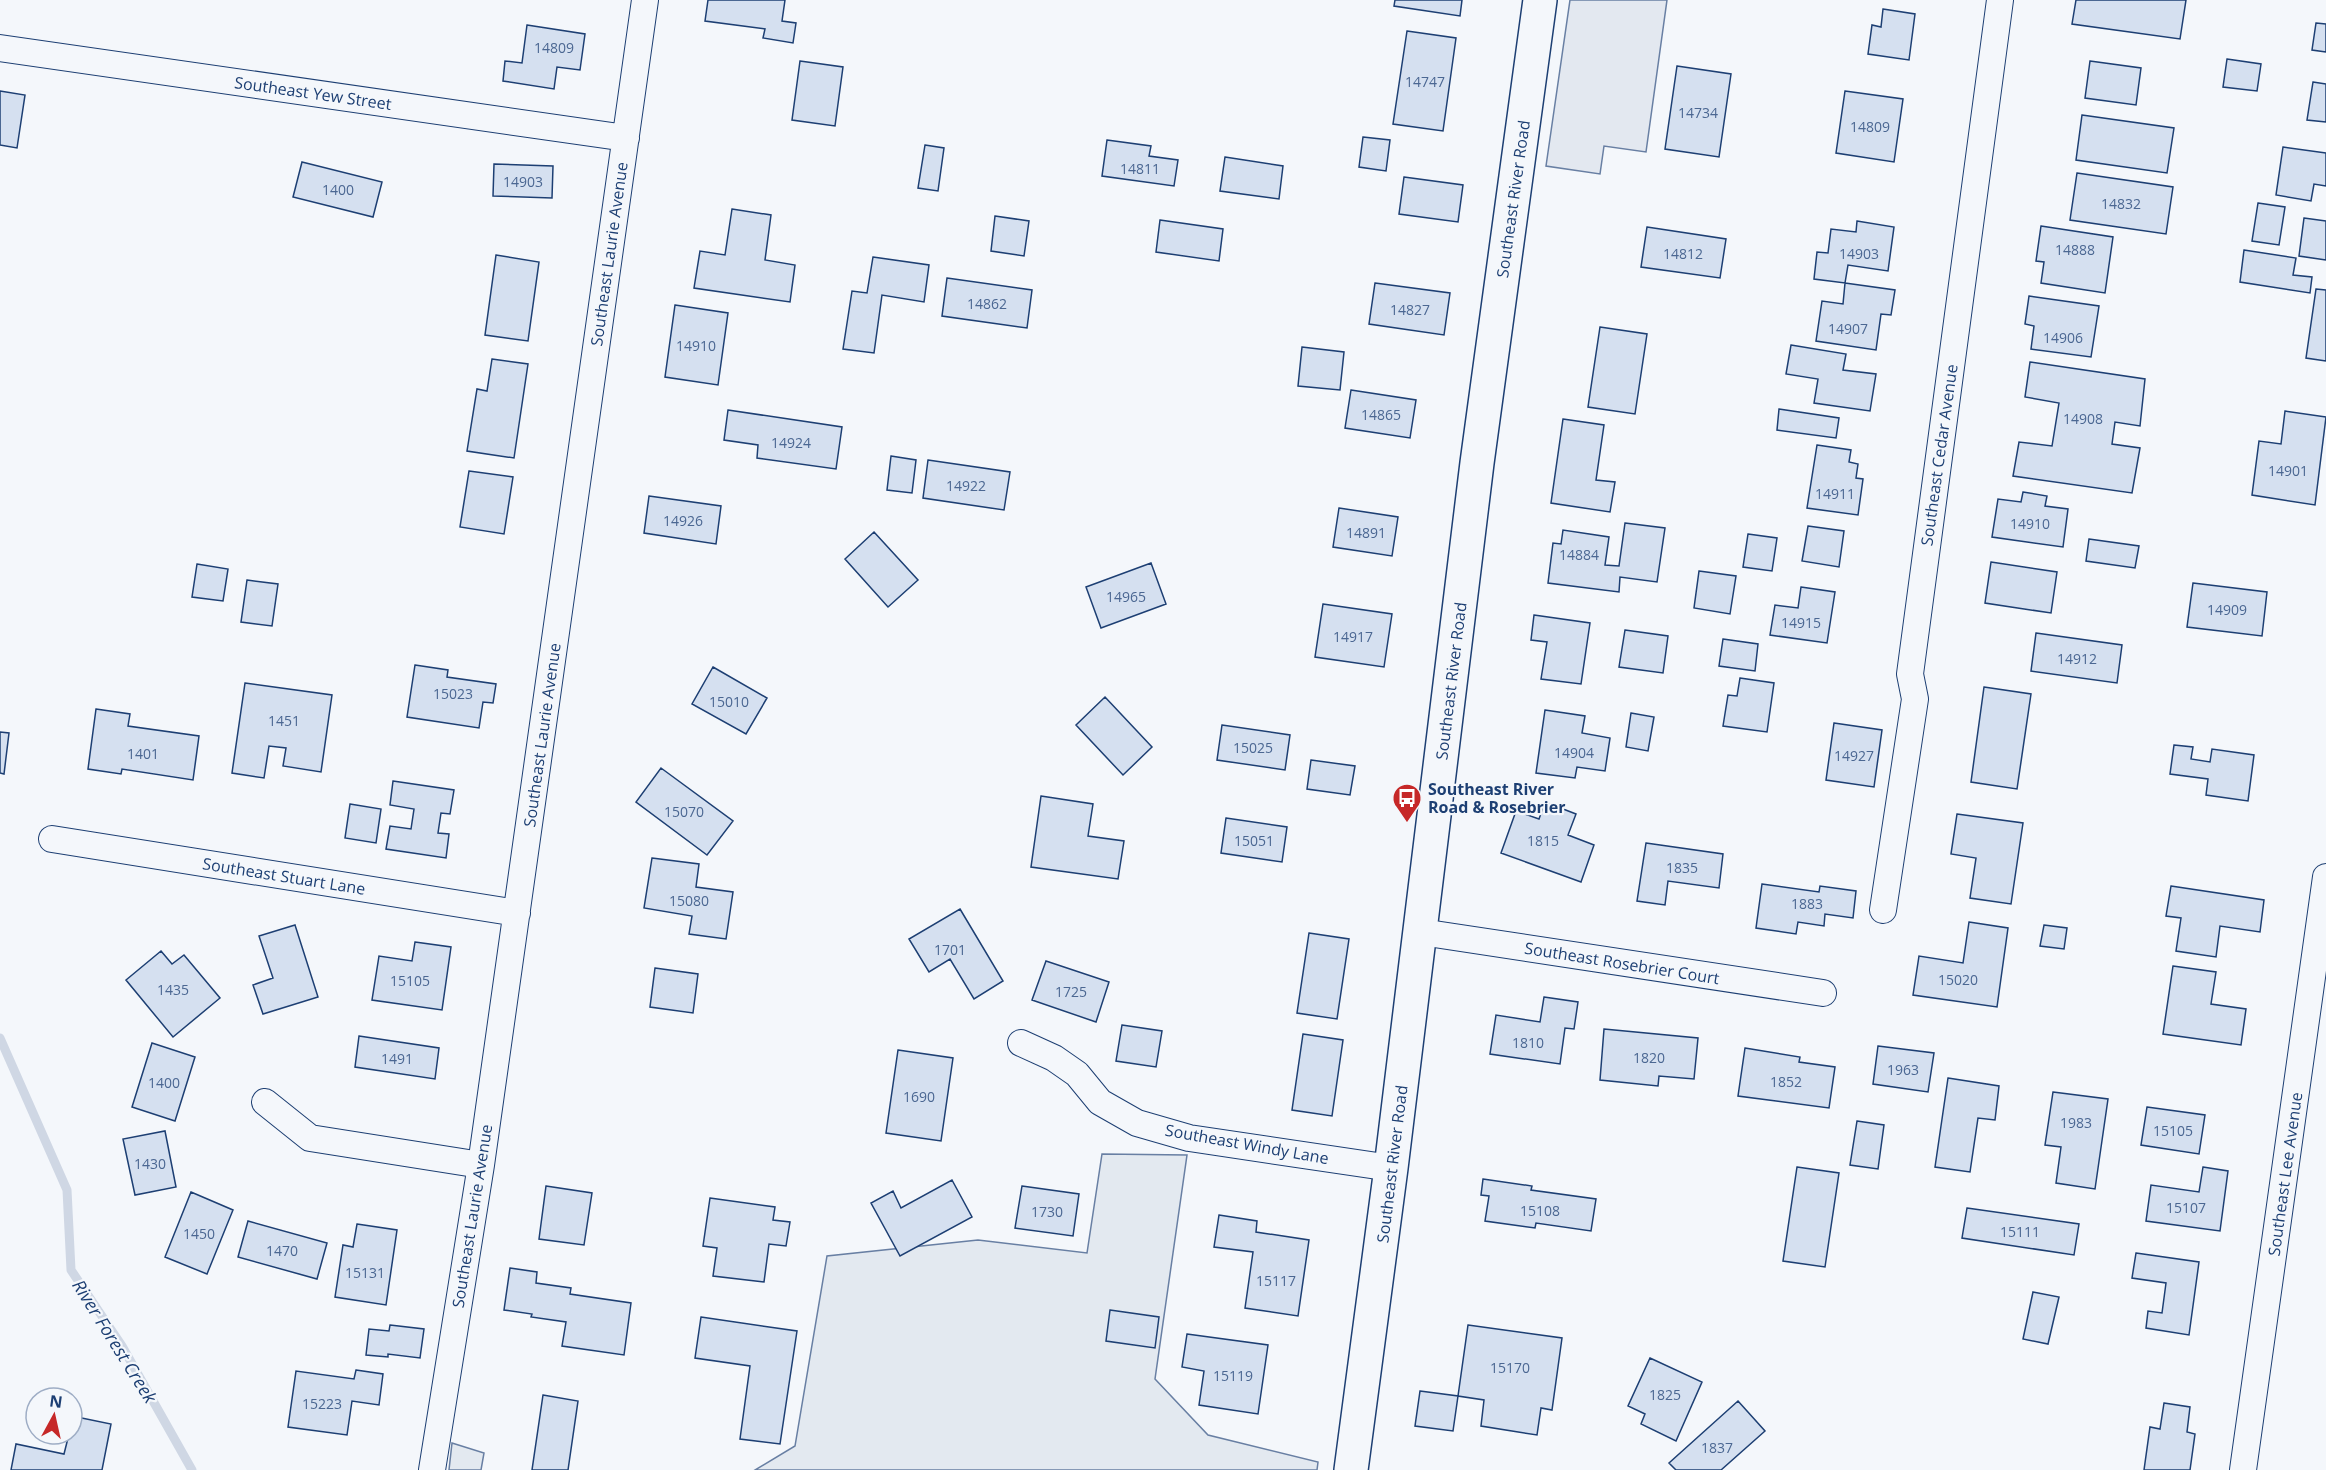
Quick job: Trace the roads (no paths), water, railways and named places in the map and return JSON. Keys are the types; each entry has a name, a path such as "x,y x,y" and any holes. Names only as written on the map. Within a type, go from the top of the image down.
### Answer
{"street":[{"name":"Southeast Laurie Avenue","path":"432,1470 481,1165 645,0"},
{"name":"Southeast River Road","path":"1351,1470 1421,932 1477,463 1540,0"},
{"name":"Southeast Cedar Avenue","path":"1884,910 1914,699 1910,674 2000,0"},
{"name":"Southeast Yew Street","path":"0,48 626,138"},
{"name":"Southeast Stuart Lane","path":"52,839 517,913"},
{"name":"Southeast Lee Avenue","path":"2243,1470 2326,877"},
{"name":"Southeast Rosebrier Court","path":"1421,932 1823,993"},
{"name":"Southeast Windy Lane","path":"1021,1043 1054,1058 1077,1074 1100,1102 1137,1123 1189,1138 1391,1168"},
{"path":"265,1102 310,1138 481,1165"}],"waterway":[{"name":"River Forest Creek","path":"0,1038 67,1190 71,1270 122,1346 192,1470"}],"place":[{"name":"Southeast River Road & Rosebrier","path":"1407,824"}]}
